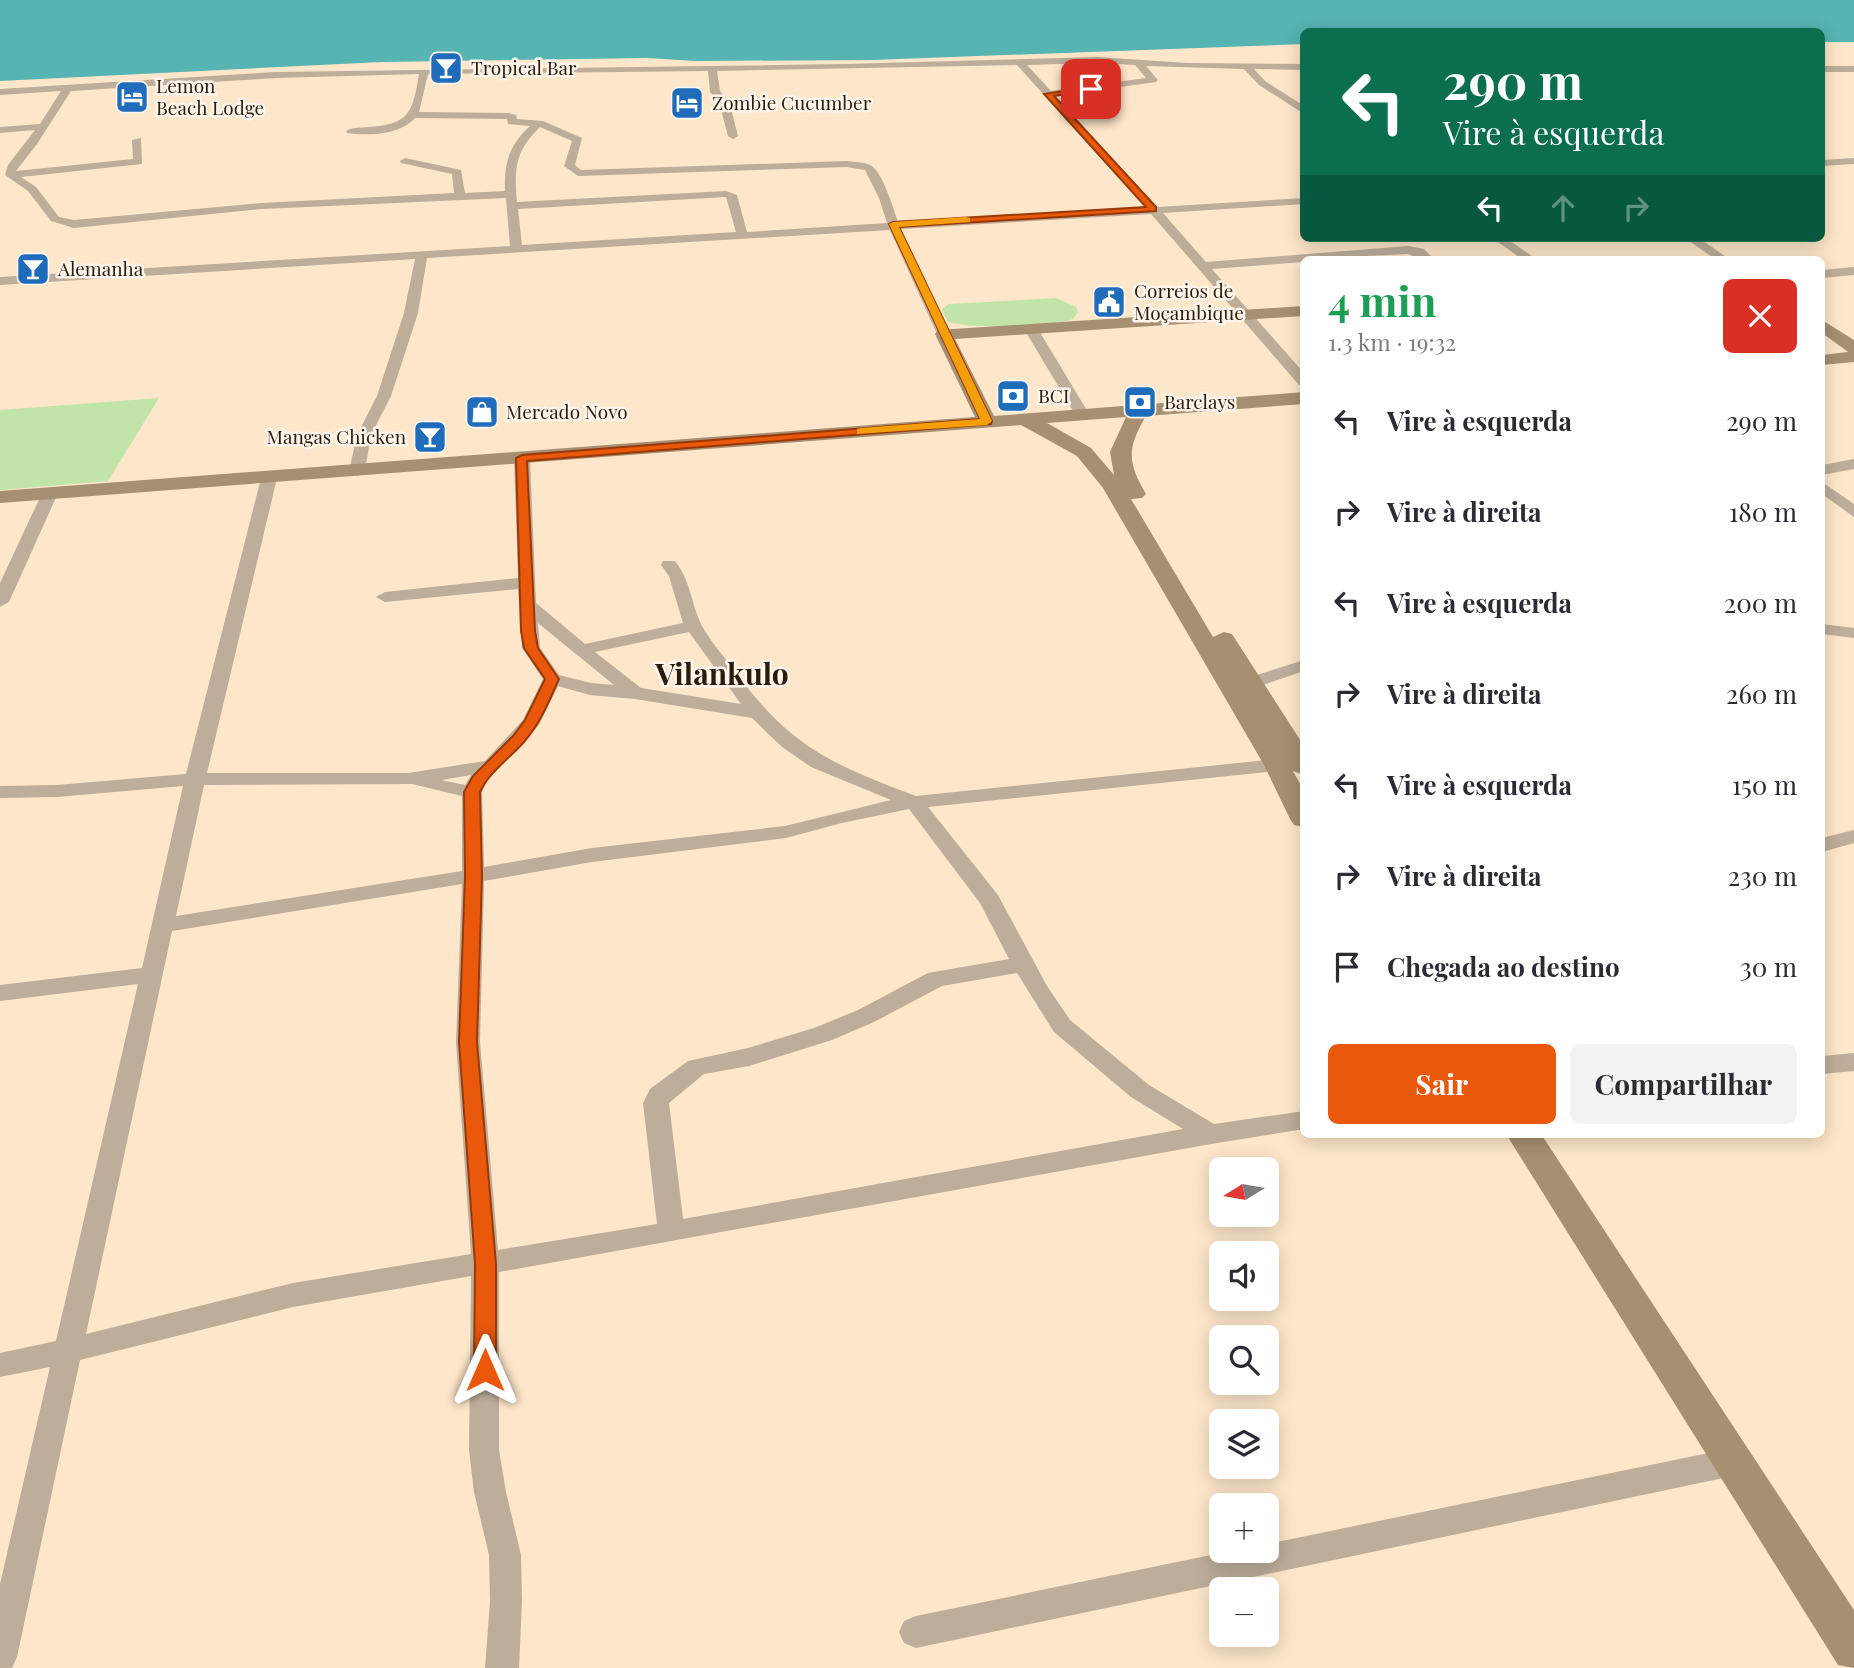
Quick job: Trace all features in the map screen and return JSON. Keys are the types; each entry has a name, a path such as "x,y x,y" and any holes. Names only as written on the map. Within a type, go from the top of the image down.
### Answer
{"main road":[{"path":"987,421 944,334 1300,311"},
{"path":"1825,327 1854,348"},
{"path":"1825,360 1854,358"},
{"path":"0,497 1300,398"},
{"path":"1139,411 1119,452 1124,476 1300,761"},
{"path":"1024,419 1084,452 1112,485 1277,765 1300,811"},
{"path":"1526,1138 1854,1649"}],"street":[{"path":"0,92 276,75 424,71 1098,60 1300,67"},
{"path":"1048,94 1153,80 1138,62"},
{"path":"1020,63 1153,209 1300,378"},
{"path":"1247,67 1262,83 1300,108"},
{"path":"712,68 715,92 724,101 733,136"},
{"path":"1825,69 1854,69"},
{"path":"351,131 396,128 415,115 421,101 424,71"},
{"path":"10,175 68,87"},
{"path":"415,115 508,116 512,117 513,122 539,122 578,140 569,166 578,173 833,165 869,168 874,172 893,224 944,334"},
{"path":"516,248 510,200 514,152 539,122"},
{"path":"0,130 41,127"},
{"path":"10,175 138,162 136,140"},
{"path":"405,161 457,172 460,197"},
{"path":"1825,162 1854,161"},
{"path":"10,175 32,189 55,219 74,223 252,206 460,197 579,200 726,194 731,195 742,234"},
{"path":"0,281 893,224 1300,201"},
{"path":"1504,242 1525,256"},
{"path":"1697,242 1718,256"},
{"path":"1331,256 1408,250 1420,252 1425,256"},
{"path":"357,471 364,435 384,396 411,313 422,254"},
{"path":"1202,266 1300,258"},
{"path":"1825,274 1854,271"},
{"path":"1031,329 1082,414"},
{"path":"522,458 526,594 531,648 552,679 590,689 635,693 759,713"},
{"path":"1825,469 1854,464"},
{"path":"0,1657 195,779 269,478"},
{"path":"1825,489 1854,512"},
{"path":"0,602 50,494"},
{"path":"669,565 677,575 693,626 759,713 804,754 826,767 914,802 990,900 1023,964 1062,1026 1140,1091 1211,1134"},
{"path":"385,597 526,594 581,650 635,693"},
{"path":"581,650 693,626"},
{"path":"1825,628 1854,633"},
{"path":"1251,682 1300,666"},
{"path":"502,1668 506,1601 505,1555 490,1492 484,1450 485,1264 468,1042 473,876 472,792 478,779 519,739 532,721 552,679"},
{"path":"164,925 592,855 786,832 839,817 914,802 1277,765"},
{"path":"0,792 58,791 195,779 408,779 491,766"},
{"path":"408,779 472,792"},
{"path":"1825,844 1854,836"},
{"path":"671,1232 656,1103 659,1095 688,1072 697,1067 749,1057 823,1034 866,1016 936,979 1023,964"},
{"path":"0,993 153,974"},
{"path":"1825,1065 1854,1062"},
{"path":"0,1365 68,1351 259,1303 671,1232 1211,1134 1300,1121"},
{"path":"916,1632 1733,1462"}],"green space":[{"path":"1056,298 1076,307 1078,312 1073,319 1029,325 956,324 947,321 942,309 949,304"},
{"path":"159,398 108,481 0,490 0,410"}],"water":[{"path":"0,0 1854,0 1854,42 1825,42 1825,28 1300,28 1300,44 872,60 696,61 647,58 381,62 0,81"}],"slow traffic":[{"path":"861,431 987,421 893,224 966,220"}],"place":[{"name":"Tropical Bar","path":"446,68"},
{"name":"Lemon Beach Lodge","path":"132,97"},
{"name":"Zombie Cucumber","path":"687,103"},
{"name":"Alemanha","path":"33,269"},
{"name":"Correios de Moçambique","path":"1109,302"},
{"name":"BCI","path":"1013,396"},
{"name":"Barclays","path":"1140,402"},
{"name":"Mercado Novo","path":"482,412"},
{"name":"Mangas Chicken","path":"430,437"}],"district":[{"name":"Vilankulo","path":"722,675"}],"route":[{"path":"485,1370 485,1264 468,1042 473,876 472,792 478,779 519,739 532,721 552,679 550,672 531,648 528,631 524,583 522,458 987,421 893,224 1153,209 1048,94 1091,89"}]}
